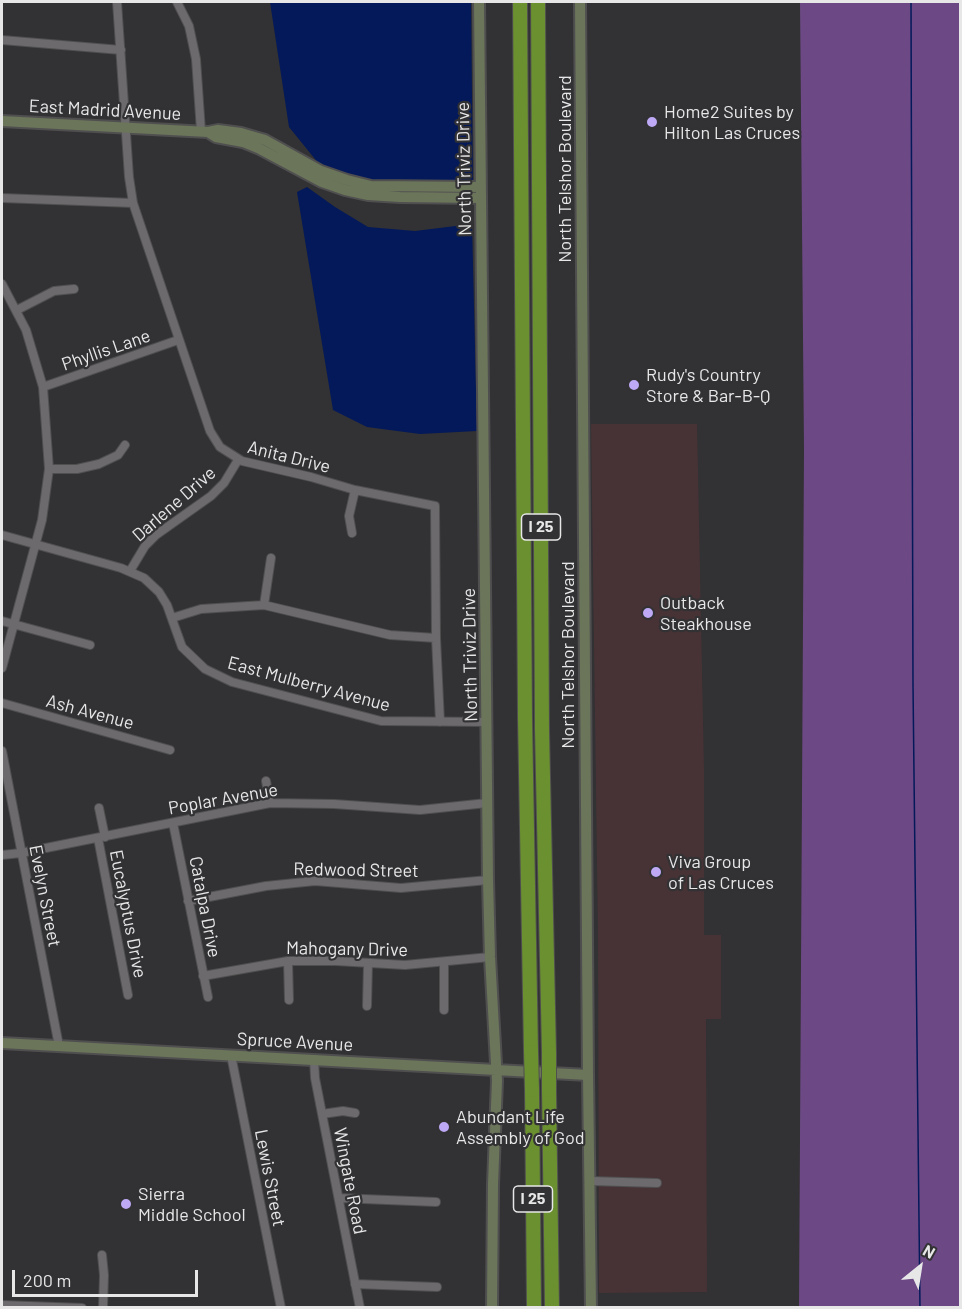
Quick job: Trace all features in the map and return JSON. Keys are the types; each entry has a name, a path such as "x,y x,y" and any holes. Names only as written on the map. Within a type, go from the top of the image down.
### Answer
{"highway":[{"name":"I 25","path":"520,2 525,706 534,1308"},
{"name":"I 25","path":"538,2 542,718 552,1308"}],"main road":[{"name":"North Triviz Drive","path":"479,2 488,879 496,1068 492,1308"},
{"name":"North Telshor Boulevard","path":"580,2 591,1308"},
{"name":"East Madrid Avenue","path":"2,121 204,132 218,130 241,133 265,140 321,171 370,186 480,193"},
{"name":"Spruce Avenue","path":"2,1043 496,1068 588,1075"}],"street":[{"name":"Anita Drive","path":"117,2 133,203 210,431 220,447 238,460 355,490 435,506 436,638 440,722"},
{"path":"177,2 189,26 196,59 204,132"},
{"path":"2,40 121,50"},
{"path":"2,198 133,203"},
{"path":"2,284 31,345 43,387 49,469 46,499 2,669"},
{"path":"16,310 54,291 74,289"},
{"name":"Phyllis Lane","path":"43,387 178,340"},
{"path":"49,469 77,469 99,464 118,455 125,445"},
{"name":"Darlene Drive","path":"130,571 145,546 156,535 211,496 224,483 238,460"},
{"path":"351,533 349,516 355,490"},
{"name":"East Mulberry Avenue","path":"2,536 130,571 144,578 162,596 182,647 205,669 232,682 376,720 400,723 487,722"},
{"path":"264,605 272,558"},
{"path":"172,618 201,609 264,605 390,636 436,638"},
{"path":"2,621 90,645"},
{"name":"Ash Avenue","path":"2,703 171,750"},
{"name":"Evelyn Street","path":"2,751 3,770 59,1046"},
{"path":"266,781 270,803"},
{"name":"Poplar Avenue","path":"2,855 270,803 334,804 420,810 488,803"},
{"name":"Eucalyptus Drive","path":"99,808 101,837 128,995"},
{"name":"Catalpa Drive","path":"173,823 208,997"},
{"name":"Redwood Street","path":"188,901 266,886 315,881 402,888 488,879"},
{"name":"Mahogany Drive","path":"203,976 288,961 405,965 490,957"},
{"path":"288,961 289,1000"},
{"path":"444,962 444,1010"},
{"path":"367,1006 368,963"},
{"name":"Lewis Street","path":"231,1055 281,1308"},
{"name":"Wingate Road","path":"314,1059 314,1074 360,1308"},
{"path":"322,1114 343,1111 355,1113"},
{"path":"590,1181 657,1183"},
{"path":"339,1198 436,1202"},
{"path":"102,1255 103,1308"},
{"path":"355,1284 437,1287"},
{"path":"2,1305 82,1308"}],"shaded area":[{"path":"270,2 471,2 473,194 366,186 319,164 289,127"},
{"path":"800,2 960,2 960,1307 799,1307 804,450"},
{"path":"307,187 368,227 415,231 472,224 477,431 420,434 367,427 333,410 297,192"},
{"path":"591,424 697,424 704,770 704,935 721,935 721,1019 706,1019 707,1292 599,1293 598,936"}],"waterway":[{"path":"911,2 913,685 920,1308"}],"place":[{"name":"Home2 Suites by Hilton Las Cruces","path":"652,122"},
{"name":"Rudy's Country Store & Bar-B-Q","path":"634,385"},
{"name":"Outback Steakhouse","path":"648,613"},
{"name":"Viva Group of Las Cruces","path":"656,872"},
{"name":"Abundant Life Assembly of God","path":"444,1127"},
{"name":"Sierra Middle School","path":"126,1204"}]}
